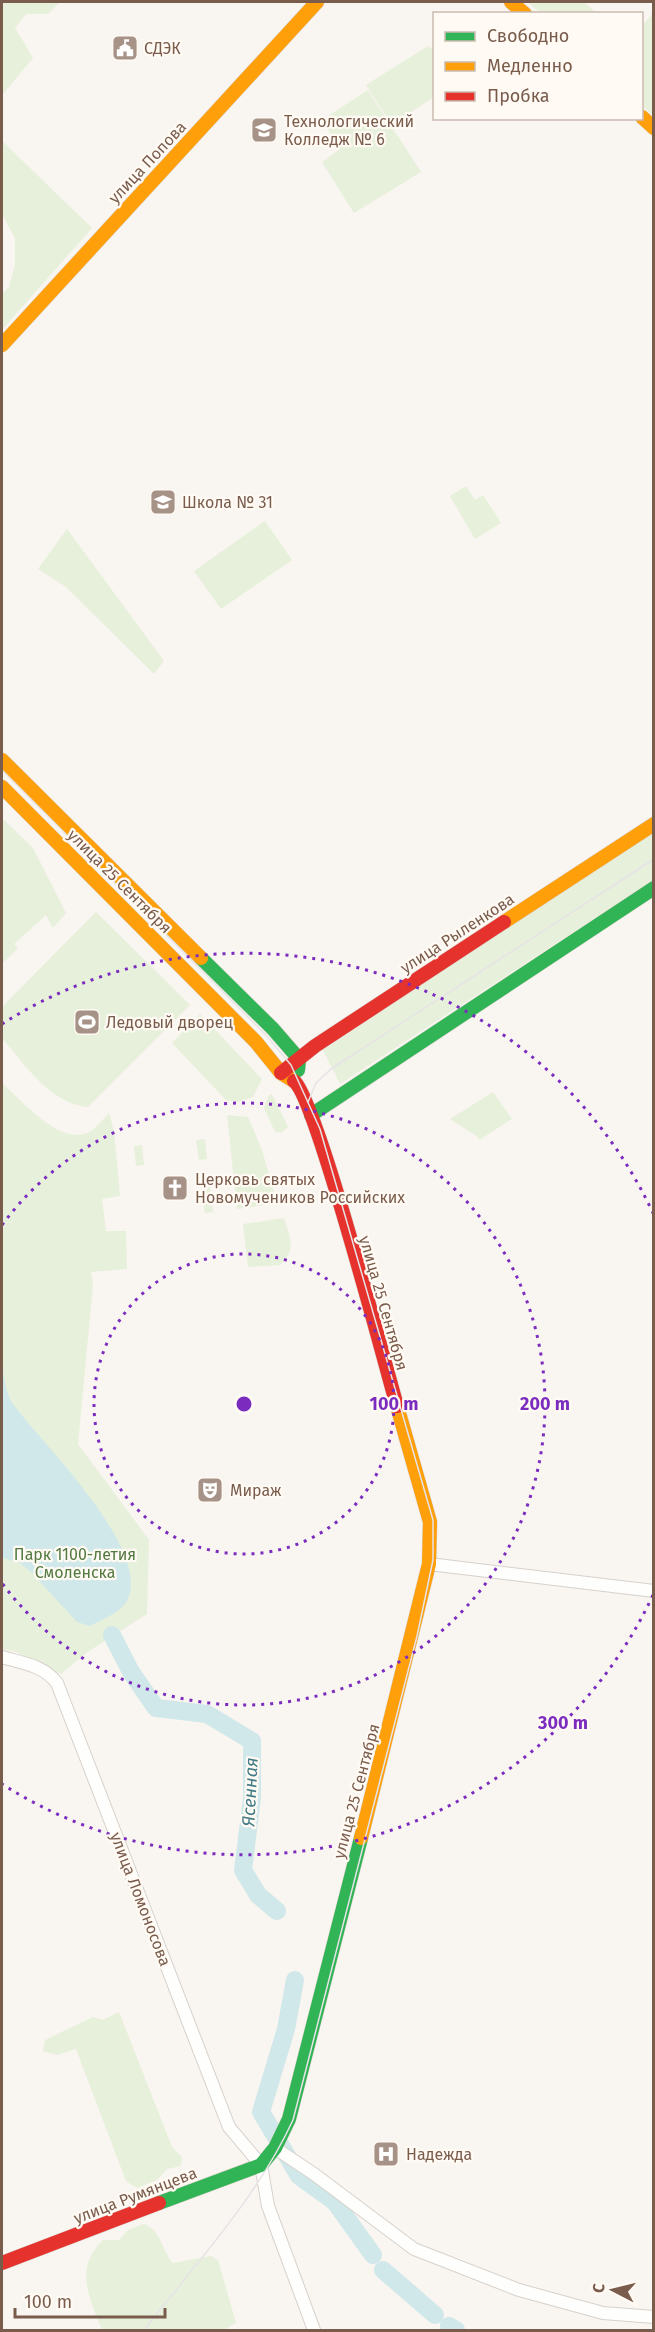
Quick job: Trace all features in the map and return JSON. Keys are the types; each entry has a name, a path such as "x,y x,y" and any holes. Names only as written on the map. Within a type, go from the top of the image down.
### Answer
{"main road":[{"name":"улица Попова","path":"2,345 317,2"},
{"path":"511,2 523,12"},
{"path":"2,760 273,1029 299,1059 297,1083"},
{"name":"улица 25 Сентября","path":"2,788 256,1042 281,1073 297,1083 311,1115 430,1522 429,1564 289,2119 276,2149"},
{"name":"улица Рыленкова","path":"281,1073 654,824"},
{"path":"311,1115 654,888"},
{"name":"улица Румянцева","path":"2,2263 261,2165 276,2149"}],"street":[{"path":"429,1564 654,1591"},
{"name":"улица Ломоносова","path":"2,1657 36,1666 51,1675 57,1683 229,2127 261,2165"},
{"path":"276,2149 414,2249 519,2290 603,2313 654,2318"},
{"path":"261,2165 268,2206 314,2331"}],"green space":[{"path":"2,2 60,2 48,14 26,14 15,28 33,58 2,95"},
{"path":"527,2 584,2 595,12 540,12"},
{"path":"653,13 653,116 643,106 643,25"},
{"path":"428,46 433,50 433,98 392,125 366,85"},
{"path":"368,90 421,172 354,213 322,162 340,149 322,120"},
{"path":"2,141 92,228 2,330 2,294 9,287 15,265 15,238 2,214"},
{"path":"466,486 475,500 483,495 501,523 475,539 450,496"},
{"path":"265,521 292,560 221,609 194,571"},
{"path":"67,529 164,661 154,674 66,587 38,569"},
{"path":"2,818 33,848 66,913 53,928 46,915 14,944 18,948 2,964"},
{"path":"653,832 653,880 340,1084 323,1050"},
{"name":"Ледовый дворец","path":"96,912 190,1005 88,1107 62,1099 50,1091 29,1070 2,1038 2,1007"},
{"path":"200,1014 262,1079 253,1097 238,1102 226,1100 172,1043"},
{"name":"Парк 1100-летия Смоленска","path":"2,1083 42,1120 66,1133 78,1135 89,1132 109,1113 114,1131 120,1196 102,1199 106,1231 126,1231 127,1269 91,1272 93,1285 78,1444 149,1540 147,1614 86,1653 61,1674 16,1652 2,1649"},
{"path":"493,1092 512,1119 479,1140 478,1137 450,1119"},
{"path":"272,1094 288,1127 281,1133 275,1132 264,1108 269,1095"},
{"path":"227,1115 248,1117 262,1150 277,1203 237,1209"},
{"path":"205,1139 207,1159 199,1160 196,1140"},
{"path":"142,1145 144,1165 136,1166 134,1146"},
{"path":"210,1187 213,1212 205,1213 201,1188"},
{"path":"284,1218 291,1243 289,1254 280,1265 248,1267 243,1224"},
{"path":"119,2012 172,2147 182,2157 181,2166 167,2169 157,2180 137,2188 126,2181 76,2049 57,2055 43,2051 45,2040 93,2017 103,2020"},
{"path":"144,2224 158,2236 173,2263 211,2256 218,2260 236,2323 224,2330 102,2330 89,2295 86,2273 88,2262 103,2240 119,2240 128,2230"}],"water":[{"path":"2,1369 7,1392 13,1404 92,1500 111,1529 125,1557 131,1583 125,1604 113,1614 90,1626 77,1622 19,1562 2,1558"}],"waterway":[{"name":"Ясенная","path":"112,1635 131,1672 156,1708 207,1714 252,1741 252,1798 243,1870 258,1895 277,1911"},
{"name":"Ясенная","path":"295,1980 286,2029 261,2112 299,2176 335,2202 373,2255"},
{"name":"Ясенная","path":"383,2270 435,2315"},
{"name":"Ясенная","path":"449,2326 456,2330"}],"tram line":[{"path":"2,770 264,1033 291,1065 320,1129 433,1520 433,1560 417,1636 293,2120 278,2149 244,2203 144,2330"},
{"path":"308,1102 316,1083 331,1069 654,859"}],"traffic: fast":[{"path":"311,1115 654,888"},
{"path":"201,958 273,1029 299,1059 298,1070"},
{"path":"159,2203 261,2165 275,2148 289,2119 361,1838"}],"traffic: slow":[{"path":"2,345 317,2"},
{"path":"511,2 523,12"},
{"path":"643,118 654,128"},
{"path":"2,760 201,958"},
{"path":"2,787 256,1042 281,1073 294,1081"},
{"path":"504,922 654,824"},
{"path":"361,1838 429,1564 430,1522 397,1406"}],"traffic: jam":[{"path":"281,1073 315,1046 504,922"},
{"path":"294,1081 304,1098 318,1133 333,1179 397,1406"},
{"path":"2,2263 159,2203"}],"place":[{"name":"СДЭК","path":"125,48"},
{"name":"Технологический Колледж № 6","path":"264,130"},
{"name":"Школа № 31","path":"163,502"},
{"name":"Ледовый дворец","path":"87,1022"},
{"name":"Церковь святых Новомучеников Российских","path":"175,1188"},
{"name":"Мираж","path":"210,1490"},
{"name":"Надежда","path":"386,2154"}]}
